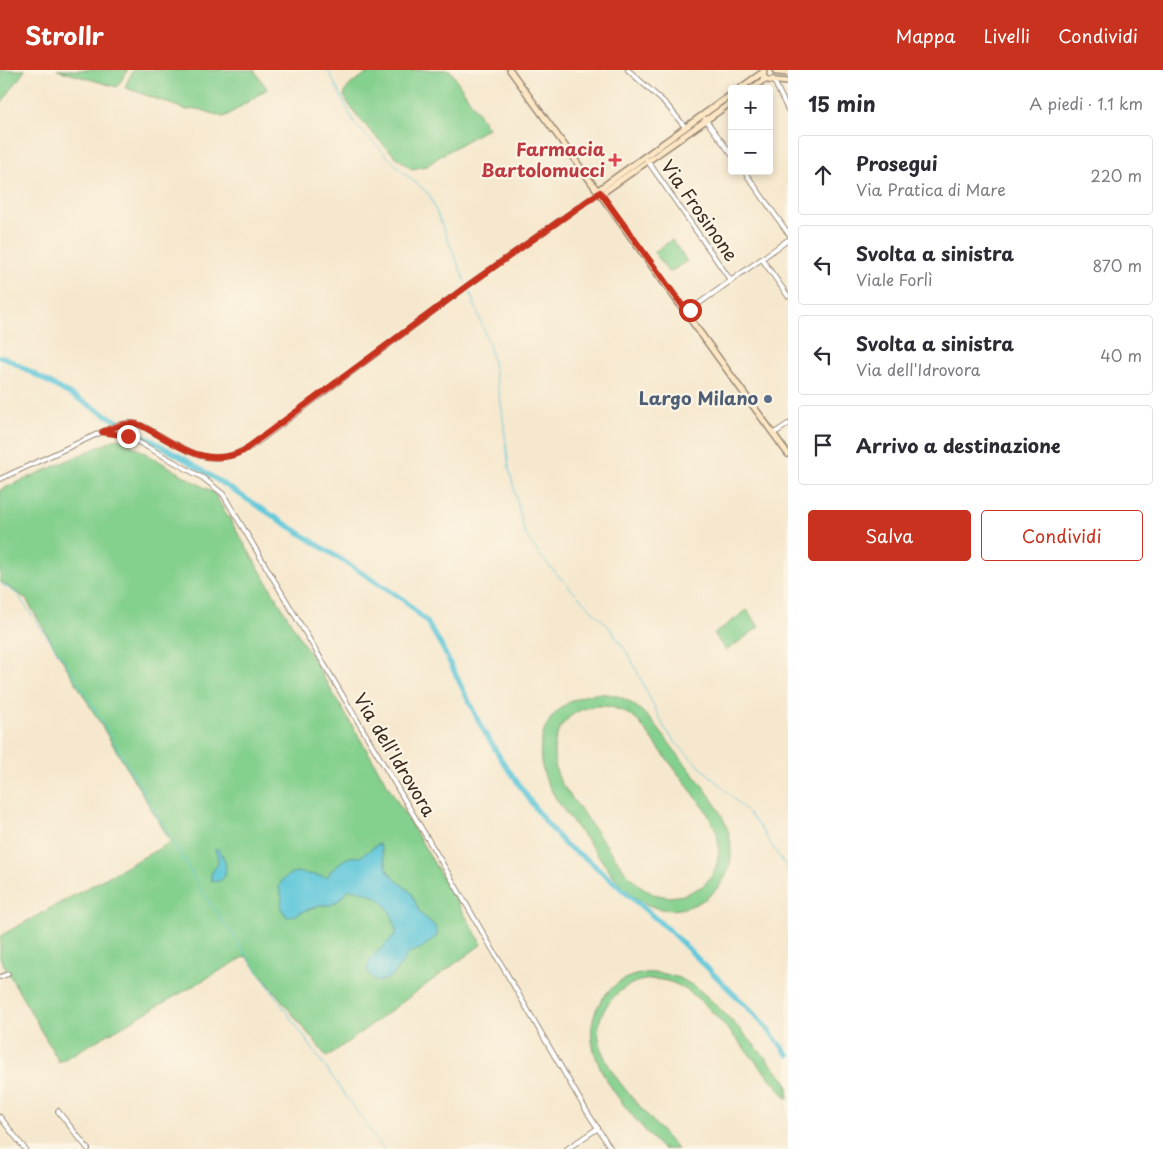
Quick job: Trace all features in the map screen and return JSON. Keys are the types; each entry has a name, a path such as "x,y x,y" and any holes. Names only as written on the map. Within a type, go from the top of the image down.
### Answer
{"street":[{"path":"510,70 788,454"},
{"path":"628,70 668,106 685,127"},
{"path":"744,85 763,71 765,79"},
{"path":"773,79 776,76 776,71 788,73"},
{"path":"757,85 765,79 788,82"},
{"path":"773,79 788,110"},
{"path":"600,192 645,156 728,97"},
{"path":"0,479 102,432 127,424 140,425 201,456 224,457 243,451 467,286 728,105"},
{"path":"702,115 728,149"},
{"name":"Via Frosinone","path":"645,156 731,281"},
{"path":"747,175 788,233"},
{"path":"687,312 788,240"},
{"path":"762,259 788,296"},
{"path":"773,434 788,424"},
{"name":"Via dell'Idrovora","path":"102,432 124,434 203,478 223,494 586,1110 611,1149"},
{"path":"0,977 8,974"},
{"path":"58,1111 88,1149"},
{"path":"0,1117 25,1149"},
{"path":"567,1149 598,1128"}],"green space":[{"path":"0,70 25,70 0,105"},
{"path":"57,70 128,70 117,87"},
{"path":"133,70 254,70 267,89 223,117 199,109 187,110 126,88"},
{"path":"373,70 450,70 488,128 440,156 427,166 412,169 395,156 375,136 356,114 344,96 351,84"},
{"path":"672,240 687,261 669,273 654,252"},
{"path":"119,438 214,493 482,944 327,1057 246,956 59,1062 0,958 0,936 171,842 26,599 0,581 0,490"},
{"path":"747,610 759,627 726,651 714,634"},
{"path":"592,694 610,694 636,706 656,726 710,795 726,825 731,857 724,878 718,887 705,899 690,906 672,910 660,909 638,900 615,878 557,799 548,784 543,769 542,740 546,727 553,716 563,706","holes":["596,706 619,710 639,722 705,809 717,832 719,848 717,864 712,876 703,886 684,895 669,897 653,894 639,885 624,870 561,783 554,758 554,745 558,734 563,724 571,716 582,709"]},
{"path":"645,973 674,976 694,986 704,994 744,1034 788,1084 788,1099 716,1016 692,994 666,981 652,979 631,984 619,992 606,1007 600,1022 599,1037 603,1053 610,1068 631,1096 677,1149 662,1149 634,1118 607,1081 597,1061 592,1041 593,1021 605,995 620,982 632,976"}],"water":[{"path":"378,844 380,845 388,871 411,892 420,913 434,925 437,931 437,936 422,948 409,953 393,976 379,982 370,976 367,969 368,963 396,932 391,914 381,901 367,893 349,889 339,900 331,905 319,905 287,917 281,908 282,898 279,888 282,880 296,872 327,877 330,871 346,858 360,857"},
{"path":"217,848 223,857 226,869 223,879 212,881 211,874 218,862 215,850"}],"waterway":[{"path":"328,70 355,124 404,173 429,194 465,281"},
{"path":"470,292 490,347 502,409 509,468 525,534 541,557 609,627 630,657 664,727 676,743 749,814 788,870"},
{"path":"0,357 4,357 186,460 404,600 427,622 441,645 482,728 503,762 541,816 565,845 588,860 670,931 762,1022 788,1055"},
{"path":"0,583 16,593 73,673 205,896 383,1149"}],"place":[{"name":"Farmacia Bartolomucci","path":"615,160"},
{"name":"Largo Milano","path":"768,399"}],"route":[{"path":"128,436 102,432 117,426 133,423 201,456 217,458 234,455 243,451 467,286 600,192 687,312 690,310"}]}
